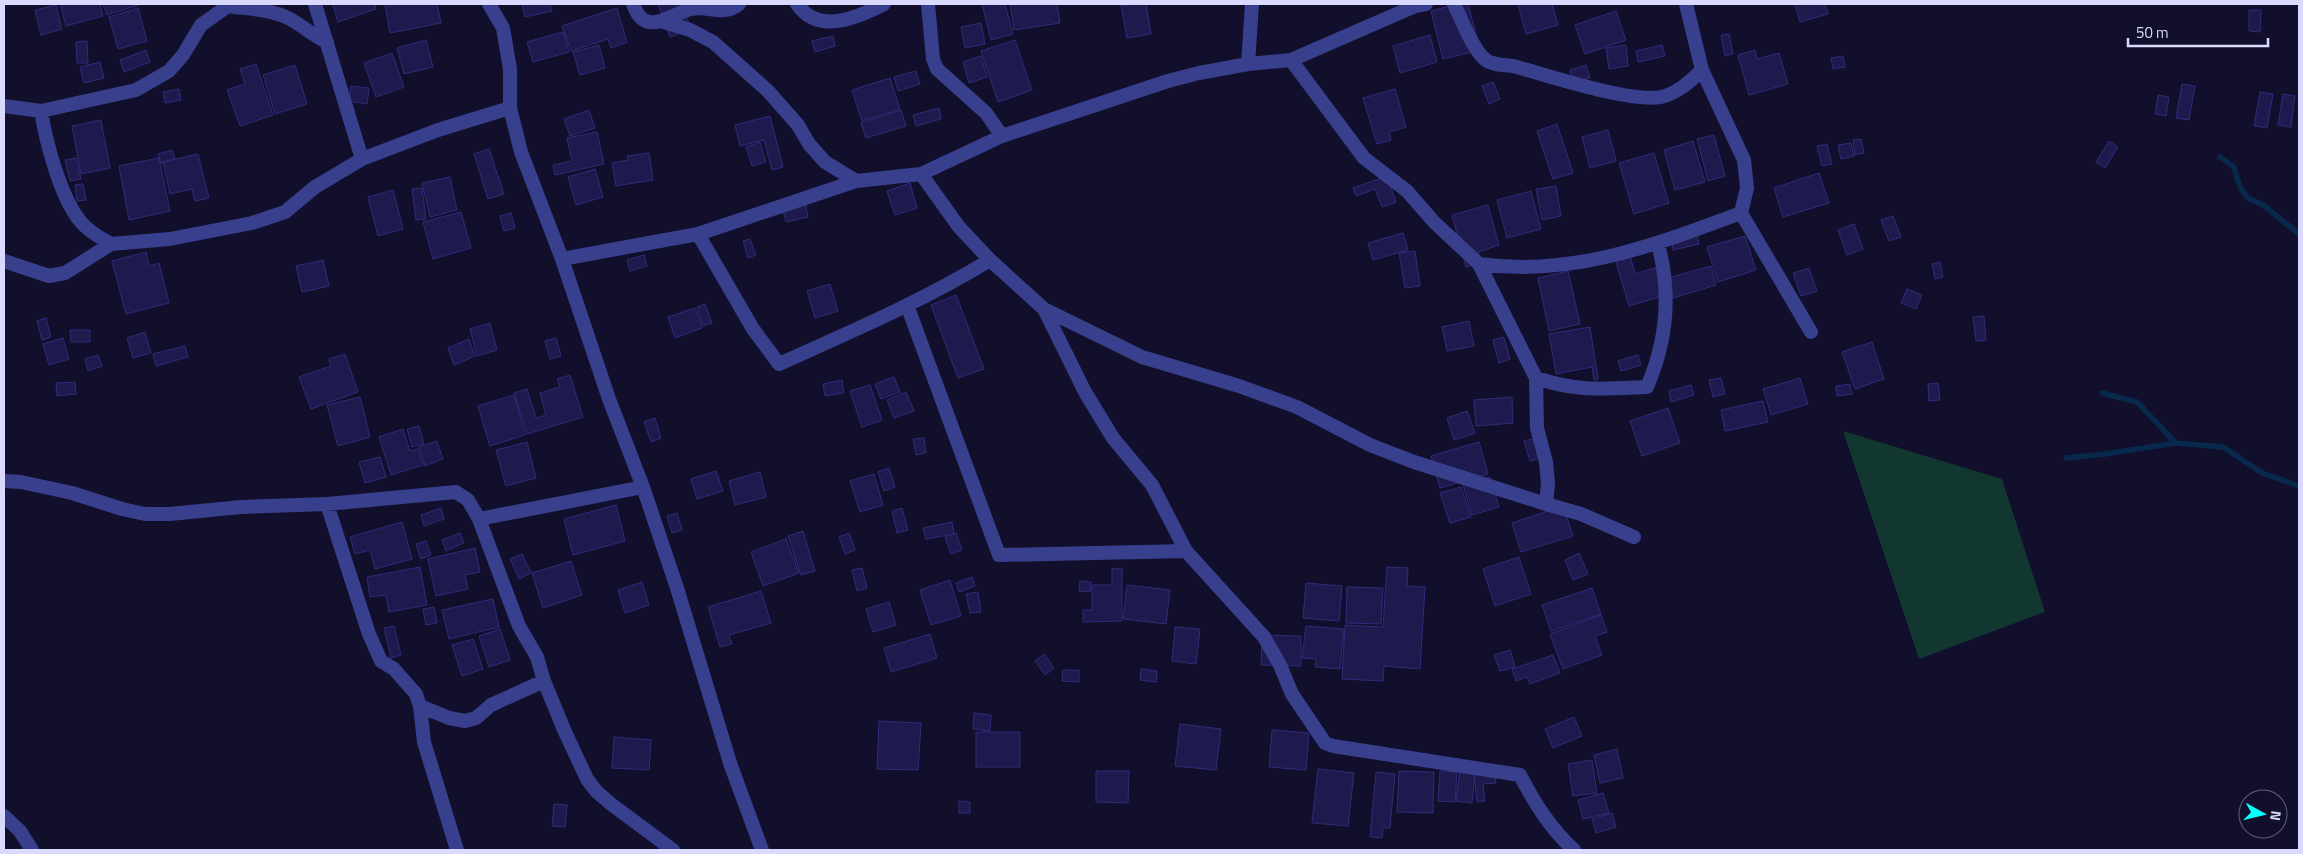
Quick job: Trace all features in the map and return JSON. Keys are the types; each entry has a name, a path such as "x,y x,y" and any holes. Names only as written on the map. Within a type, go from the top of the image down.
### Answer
{"street":[{"path":"4,106 42,111 136,90 168,71 183,54 201,25 228,4 274,13 289,19 327,42"},
{"path":"314,4 362,159"},
{"path":"489,4 503,28 510,69 510,108 521,152 562,259 610,400 643,487 677,588 727,754 762,850"},
{"path":"633,4 641,18 650,22 664,22 690,30 713,42 768,91 798,125 810,144 825,162 856,181"},
{"path":"664,22 690,9 702,8 724,12 739,4"},
{"path":"797,4 804,13 820,22 828,22 847,20 884,4"},
{"path":"928,4 933,58 938,69 986,112 1002,136"},
{"path":"1248,64 1252,4"},
{"path":"562,259 698,234 856,181 922,174 1002,136 1176,79 1248,64 1291,60 1415,6 1426,4"},
{"path":"1454,4 1479,52 1486,60 1498,64 1513,66 1636,97 1660,97 1681,89 1702,70"},
{"path":"1686,4 1702,70 1744,160 1747,188 1741,213 1811,332"},
{"path":"1291,60 1364,158 1407,191 1434,222 1480,264 1536,378 1537,428 1546,462 1548,484 1546,504"},
{"path":"4,261 49,276 57,275 81,265 111,244 170,240 273,217 285,212 315,187 362,159 438,130 510,108"},
{"path":"42,111 48,143 69,204 80,222 91,232 111,244"},
{"path":"922,174 959,227 990,260 1044,309 1142,357 1239,386 1297,407 1370,445 1414,462 1581,514 1634,537"},
{"path":"1480,264 1518,268 1545,267 1622,255 1658,244 1741,213"},
{"path":"698,234 753,328 779,364 908,305 959,279 990,260"},
{"path":"1536,378 1564,387 1591,390 1647,386 1657,365 1664,332 1666,292 1663,263 1658,244"},
{"path":"908,305 1000,555 1186,551"},
{"path":"1044,309 1085,392 1113,438 1152,485 1186,551 1264,637 1280,664 1292,694 1324,743 1342,748 1520,775 1536,807 1556,833 1574,850"},
{"path":"4,481 22,482 72,493 122,510 145,514 170,514 241,507 327,504 456,492 468,500 479,519 519,626 537,656 544,681 565,732 588,779 596,791 673,850"},
{"path":"479,519 643,487"},
{"path":"327,504 368,634 381,661 394,669 416,694 420,706 424,742 457,850"},
{"path":"420,706 449,718 465,721 476,718 491,705 544,681"},
{"path":"4,816 20,831 32,850"},
{"path":"4,828 20,831"}],"green space":[{"path":"1843,431 2002,479 2045,612 1919,659"}],"building":[{"path":"60,4 100,4 103,16 66,26"},
{"path":"103,4 142,4 107,15"},
{"path":"333,4 375,4 376,9 338,22"},
{"path":"437,4 441,23 390,33 385,5"},
{"path":"522,4 550,4 552,11 525,17"},
{"path":"658,4 682,4 691,29 670,37"},
{"path":"982,4 1005,4 1013,34 991,40"},
{"path":"1010,4 1057,4 1060,23 1014,30"},
{"path":"1146,4 1151,34 1127,38 1121,5"},
{"path":"1457,4 1468,4 1480,50 1443,59 1431,11"},
{"path":"1518,4 1552,4 1558,25 1526,34"},
{"path":"1795,4 1825,4 1828,14 1800,22"},
{"path":"56,5 62,29 41,35 35,10"},
{"path":"138,8 147,41 118,49 109,17"},
{"path":"617,8 627,42 611,48 608,39 571,51 562,26"},
{"path":"2249,10 2261,10 2260,32 2249,31"},
{"path":"1616,11 1626,40 1585,54 1575,25"},
{"path":"981,23 985,44 965,48 961,27"},
{"path":"563,32 569,52 533,62 527,42"},
{"path":"1729,34 1733,54 1725,56 1721,35"},
{"path":"1430,35 1437,62 1400,73 1393,46"},
{"path":"833,36 835,46 815,52 812,41"},
{"path":"426,40 433,67 404,74 397,48"},
{"path":"1015,40 1032,90 998,102 981,51"},
{"path":"87,41 88,63 77,63 76,42"},
{"path":"599,45 605,68 580,75 573,52"},
{"path":"1626,45 1628,66 1609,69 1606,48"},
{"path":"1662,45 1665,56 1638,62 1636,51"},
{"path":"146,50 150,62 124,72 120,60"},
{"path":"1755,50 1757,59 1779,53 1788,84 1749,95 1738,55"},
{"path":"392,53 404,87 376,97 364,63"},
{"path":"981,56 987,77 969,83 963,62"},
{"path":"1843,56 1845,67 1833,69 1831,58"},
{"path":"100,62 104,78 84,83 80,67"},
{"path":"256,64 273,115 240,126 227,90 245,84 240,69"},
{"path":"295,65 307,104 275,114 263,75"},
{"path":"1586,65 1590,78 1573,82 1570,70"},
{"path":"916,71 920,84 898,91 894,77"},
{"path":"890,78 900,109 862,121 852,90"},
{"path":"1493,82 1500,99 1489,104 1482,86"},
{"path":"2182,84 2195,86 2189,120 2176,118"},
{"path":"351,86 369,88 367,104 349,101"},
{"path":"179,89 181,100 165,103 163,92"},
{"path":"1395,89 1406,127 1389,132 1391,140 1377,144 1363,98"},
{"path":"2260,92 2273,94 2267,128 2254,126"},
{"path":"2283,94 2295,96 2291,127 2278,125"},
{"path":"2158,95 2169,97 2166,116 2155,114"},
{"path":"939,108 941,119 916,126 913,115"},
{"path":"589,110 595,128 570,136 564,119"},
{"path":"901,110 906,126 866,138 861,123"},
{"path":"770,116 783,167 772,170 764,140 740,146 735,125"},
{"path":"101,120 110,168 81,174 72,126"},
{"path":"1557,124 1573,173 1553,179 1537,131"},
{"path":"1608,130 1616,161 1590,168 1582,137"},
{"path":"597,132 604,164 555,175 553,165 572,161 567,138"},
{"path":"1714,135 1725,176 1708,181 1697,139"},
{"path":"1861,139 1864,153 1855,155 1853,140"},
{"path":"1693,141 1705,182 1675,190 1664,150"},
{"path":"2109,141 2118,147 2105,168 2096,162"},
{"path":"760,142 766,162 752,166 746,147"},
{"path":"1851,143 1854,156 1841,159 1838,145"},
{"path":"1827,144 1832,164 1822,166 1817,146"},
{"path":"489,149 504,194 488,199 474,154"},
{"path":"172,150 175,159 161,163 158,154"},
{"path":"649,153 653,180 616,186 612,163 628,160 627,156"},
{"path":"1654,153 1669,203 1634,214 1619,163"},
{"path":"198,154 209,198 195,201 192,189 170,194 163,162"},
{"path":"76,158 81,179 70,181 65,160"},
{"path":"159,158 170,211 129,220 119,166"},
{"path":"595,169 603,197 576,205 568,177"},
{"path":"1819,173 1829,203 1783,217 1774,188"},
{"path":"1387,176 1396,202 1382,207 1375,189 1356,196 1353,188"},
{"path":"450,177 457,210 430,217 422,183"},
{"path":"910,183 917,208 895,215 887,191"},
{"path":"83,184 86,200 77,201 75,185"},
{"path":"1556,186 1561,216 1542,220 1536,189"},
{"path":"422,188 426,219 416,220 412,189"},
{"path":"393,190 403,229 378,236 368,197"},
{"path":"1531,191 1541,229 1507,238 1497,200"},
{"path":"806,205 808,217 786,222 783,210"},
{"path":"1488,205 1499,245 1478,252 1481,263 1466,267 1452,215"},
{"path":"461,212 471,248 433,259 423,222"},
{"path":"511,213 515,228 504,231 500,216"},
{"path":"1893,216 1901,237 1889,241 1881,220"},
{"path":"1854,224 1863,249 1847,255 1838,230"},
{"path":"1403,233 1408,250 1373,260 1368,243"},
{"path":"1696,233 1699,244 1673,250 1671,239"},
{"path":"1745,236 1756,270 1718,282 1707,247"},
{"path":"750,239 756,255 748,258 743,241"},
{"path":"1415,251 1420,286 1405,288 1399,253"},
{"path":"1629,251 1635,274 1661,266 1669,294 1629,306 1614,255"},
{"path":"146,252 149,266 159,263 169,303 126,314 112,261"},
{"path":"644,255 647,266 630,271 627,260"},
{"path":"323,260 329,286 302,292 296,266"},
{"path":"1940,262 1943,277 1935,279 1932,264"},
{"path":"1711,266 1716,285 1673,298 1668,278"},
{"path":"1809,268 1817,291 1801,296 1793,273"},
{"path":"1568,271 1580,324 1549,331 1538,278"},
{"path":"830,284 838,311 815,318 807,291"},
{"path":"1907,289 1922,295 1916,309 1901,303"},
{"path":"956,295 984,369 958,378 931,305"},
{"path":"705,304 712,323 703,326 697,307"},
{"path":"695,308 702,328 675,338 668,317"},
{"path":"1984,316 1986,340 1976,341 1973,317"},
{"path":"46,318 51,337 42,340 37,321"},
{"path":"1469,321 1474,346 1447,351 1442,327"},
{"path":"490,323 497,350 477,356 470,329"},
{"path":"1590,327 1598,379 1594,380 1592,367 1556,374 1549,334"},
{"path":"70,330 90,330 90,342 71,342"},
{"path":"145,332 151,353 133,358 127,338"},
{"path":"1504,337 1510,359 1499,363 1493,340"},
{"path":"63,338 69,359 49,365 43,344"},
{"path":"556,338 561,356 550,359 545,341"},
{"path":"469,339 475,356 454,365 448,348"},
{"path":"1872,342 1884,379 1855,389 1842,352"},
{"path":"185,346 188,357 156,366 153,354"},
{"path":"345,354 358,392 311,409 299,377 331,366 329,359"},
{"path":"98,355 102,366 88,371 85,359"},
{"path":"1638,355 1641,365 1621,371 1618,361"},
{"path":"570,375 583,417 527,434 514,393 527,389 536,418 546,415 540,393 560,387 557,379"},
{"path":"894,377 900,392 881,399 875,384"},
{"path":"1721,378 1725,394 1713,397 1709,380"},
{"path":"1800,378 1808,404 1771,415 1763,389"},
{"path":"842,380 844,393 825,396 823,384"},
{"path":"75,382 76,394 57,396 56,383"},
{"path":"1938,383 1940,400 1929,401 1928,384"},
{"path":"1850,384 1852,394 1837,396 1836,386"},
{"path":"870,385 882,420 862,427 850,391"},
{"path":"1691,385 1694,395 1671,402 1669,391"},
{"path":"906,392 914,411 894,418 887,400"},
{"path":"514,395 525,435 490,446 478,406"},
{"path":"360,397 370,437 338,446 327,405"},
{"path":"1512,397 1513,423 1476,426 1474,400"},
{"path":"1763,401 1768,422 1725,431 1721,410"},
{"path":"1668,408 1680,443 1642,456 1630,421"},
{"path":"1467,411 1475,433 1454,440 1447,418"},
{"path":"655,418 661,438 651,442 644,422"},
{"path":"419,426 424,444 412,447 407,429"},
{"path":"403,429 410,451 418,449 423,465 391,475 379,437"},
{"path":"1539,437 1544,457 1530,461 1524,441"},
{"path":"924,438 926,453 916,455 913,439"},
{"path":"437,441 443,459 425,466 419,447"},
{"path":"527,442 536,478 506,486 496,450"},
{"path":"1479,442 1488,474 1440,488 1431,456"},
{"path":"380,457 386,477 365,483 359,462"},
{"path":"889,468 895,487 884,491 878,472"},
{"path":"716,471 723,491 697,499 691,479"},
{"path":"760,472 766,497 735,505 729,481"},
{"path":"874,474 883,505 860,512 850,481"},
{"path":"1490,477 1499,507 1472,515 1463,485"},
{"path":"1461,487 1471,517 1450,523 1440,493"},
{"path":"616,505 625,541 573,555 564,519"},
{"path":"1563,506 1573,536 1521,552 1512,523"},
{"path":"441,508 444,519 424,526 421,515"},
{"path":"902,508 908,530 897,533 892,511"},
{"path":"677,513 682,530 672,533 667,516"},
{"path":"402,522 412,559 375,569 370,550 355,554 350,537"},
{"path":"952,522 954,534 926,539 923,528"},
{"path":"803,531 815,571 801,575 788,536"},
{"path":"460,533 464,543 446,551 442,540"},
{"path":"849,533 855,550 845,554 839,537"},
{"path":"956,533 962,550 951,554 945,537"},
{"path":"786,539 799,573 763,586 751,552"},
{"path":"426,541 431,555 421,559 416,544"},
{"path":"475,548 480,572 465,575 468,589 436,596 428,559"},
{"path":"1579,553 1588,574 1573,580 1565,560"},
{"path":"522,554 531,573 519,579 510,559"},
{"path":"1519,557 1531,594 1495,606 1483,569"},
{"path":"571,561 582,595 543,608 532,573"},
{"path":"420,567 427,605 389,612 386,595 370,597 367,577"},
{"path":"1387,567 1408,568 1407,586 1425,587 1420,669 1384,666 1383,681 1342,679 1345,625 1383,627"},
{"path":"862,568 867,588 857,591 852,570"},
{"path":"1122,568 1122,621 1083,622 1083,610 1092,610 1092,585 1112,585 1112,569"},
{"path":"972,577 975,586 959,592 956,583"},
{"path":"950,580 961,616 931,625 920,590"},
{"path":"1080,581 1091,582 1090,592 1079,591"},
{"path":"642,582 649,605 625,613 618,590"},
{"path":"1306,583 1342,586 1339,621 1303,618"},
{"path":"1127,585 1170,590 1166,624 1123,619"},
{"path":"1347,587 1383,588 1381,624 1346,623"},
{"path":"1592,588 1601,614 1551,631 1542,605"},
{"path":"761,591 771,623 729,635 732,644 720,647 708,607"},
{"path":"978,592 981,612 970,613 966,594"},
{"path":"493,599 499,627 449,639 442,610"},
{"path":"889,602 896,625 873,632 866,609"},
{"path":"434,607 437,623 426,625 423,609"},
{"path":"1601,615 1607,632 1595,636 1602,655 1563,669 1550,634"},
{"path":"394,626 401,655 391,658 384,628"},
{"path":"1306,626 1344,629 1340,669 1315,667 1316,659 1302,658"},
{"path":"1175,627 1200,629 1196,664 1172,661"},
{"path":"500,629 510,660 489,667 479,636"},
{"path":"930,634 937,658 891,672 884,648"},
{"path":"1262,635 1301,636 1301,666 1261,665"},
{"path":"473,639 483,669 462,676 452,645"},
{"path":"1510,650 1515,667 1500,671 1494,655"},
{"path":"1044,654 1054,668 1045,675 1035,661"},
{"path":"1553,655 1560,673 1530,684 1527,677 1516,681 1512,669"},
{"path":"1141,669 1157,671 1156,682 1140,680"},
{"path":"1063,670 1079,670 1079,682 1062,681"},
{"path":"974,713 991,715 990,731 973,729"},
{"path":"1574,717 1582,736 1553,748 1545,729"},
{"path":"879,721 921,723 918,770 877,769"},
{"path":"1180,724 1221,729 1216,770 1175,766"},
{"path":"1272,730 1309,733 1306,770 1269,767"},
{"path":"976,732 1020,732 1020,767 976,767"},
{"path":"614,737 651,740 649,770 612,768"},
{"path":"1617,749 1623,778 1600,783 1594,755"},
{"path":"1592,760 1597,793 1573,796 1568,764"},
{"path":"1318,769 1354,773 1348,826 1312,823"},
{"path":"1495,770 1496,783 1483,784 1485,801 1477,802 1474,773"},
{"path":"1096,771 1129,771 1128,803 1096,802"},
{"path":"1399,771 1434,772 1433,813 1397,812"},
{"path":"1440,771 1457,772 1455,802 1438,801"},
{"path":"1460,771 1475,773 1472,803 1456,801"},
{"path":"1376,772 1395,774 1390,828 1383,828 1382,838 1370,837"},
{"path":"1603,793 1609,813 1583,819 1578,800"},
{"path":"959,801 970,802 970,813 959,813"},
{"path":"554,804 567,805 565,827 552,826"},
{"path":"1612,813 1616,827 1596,833 1592,819"}],"waterway":[{"path":"2220,157 2234,167 2240,187 2248,198 2263,205 2299,234"},
{"path":"2102,393 2137,402 2176,443 2223,447 2262,473 2299,486"},
{"path":"2066,458 2176,443"}]}
